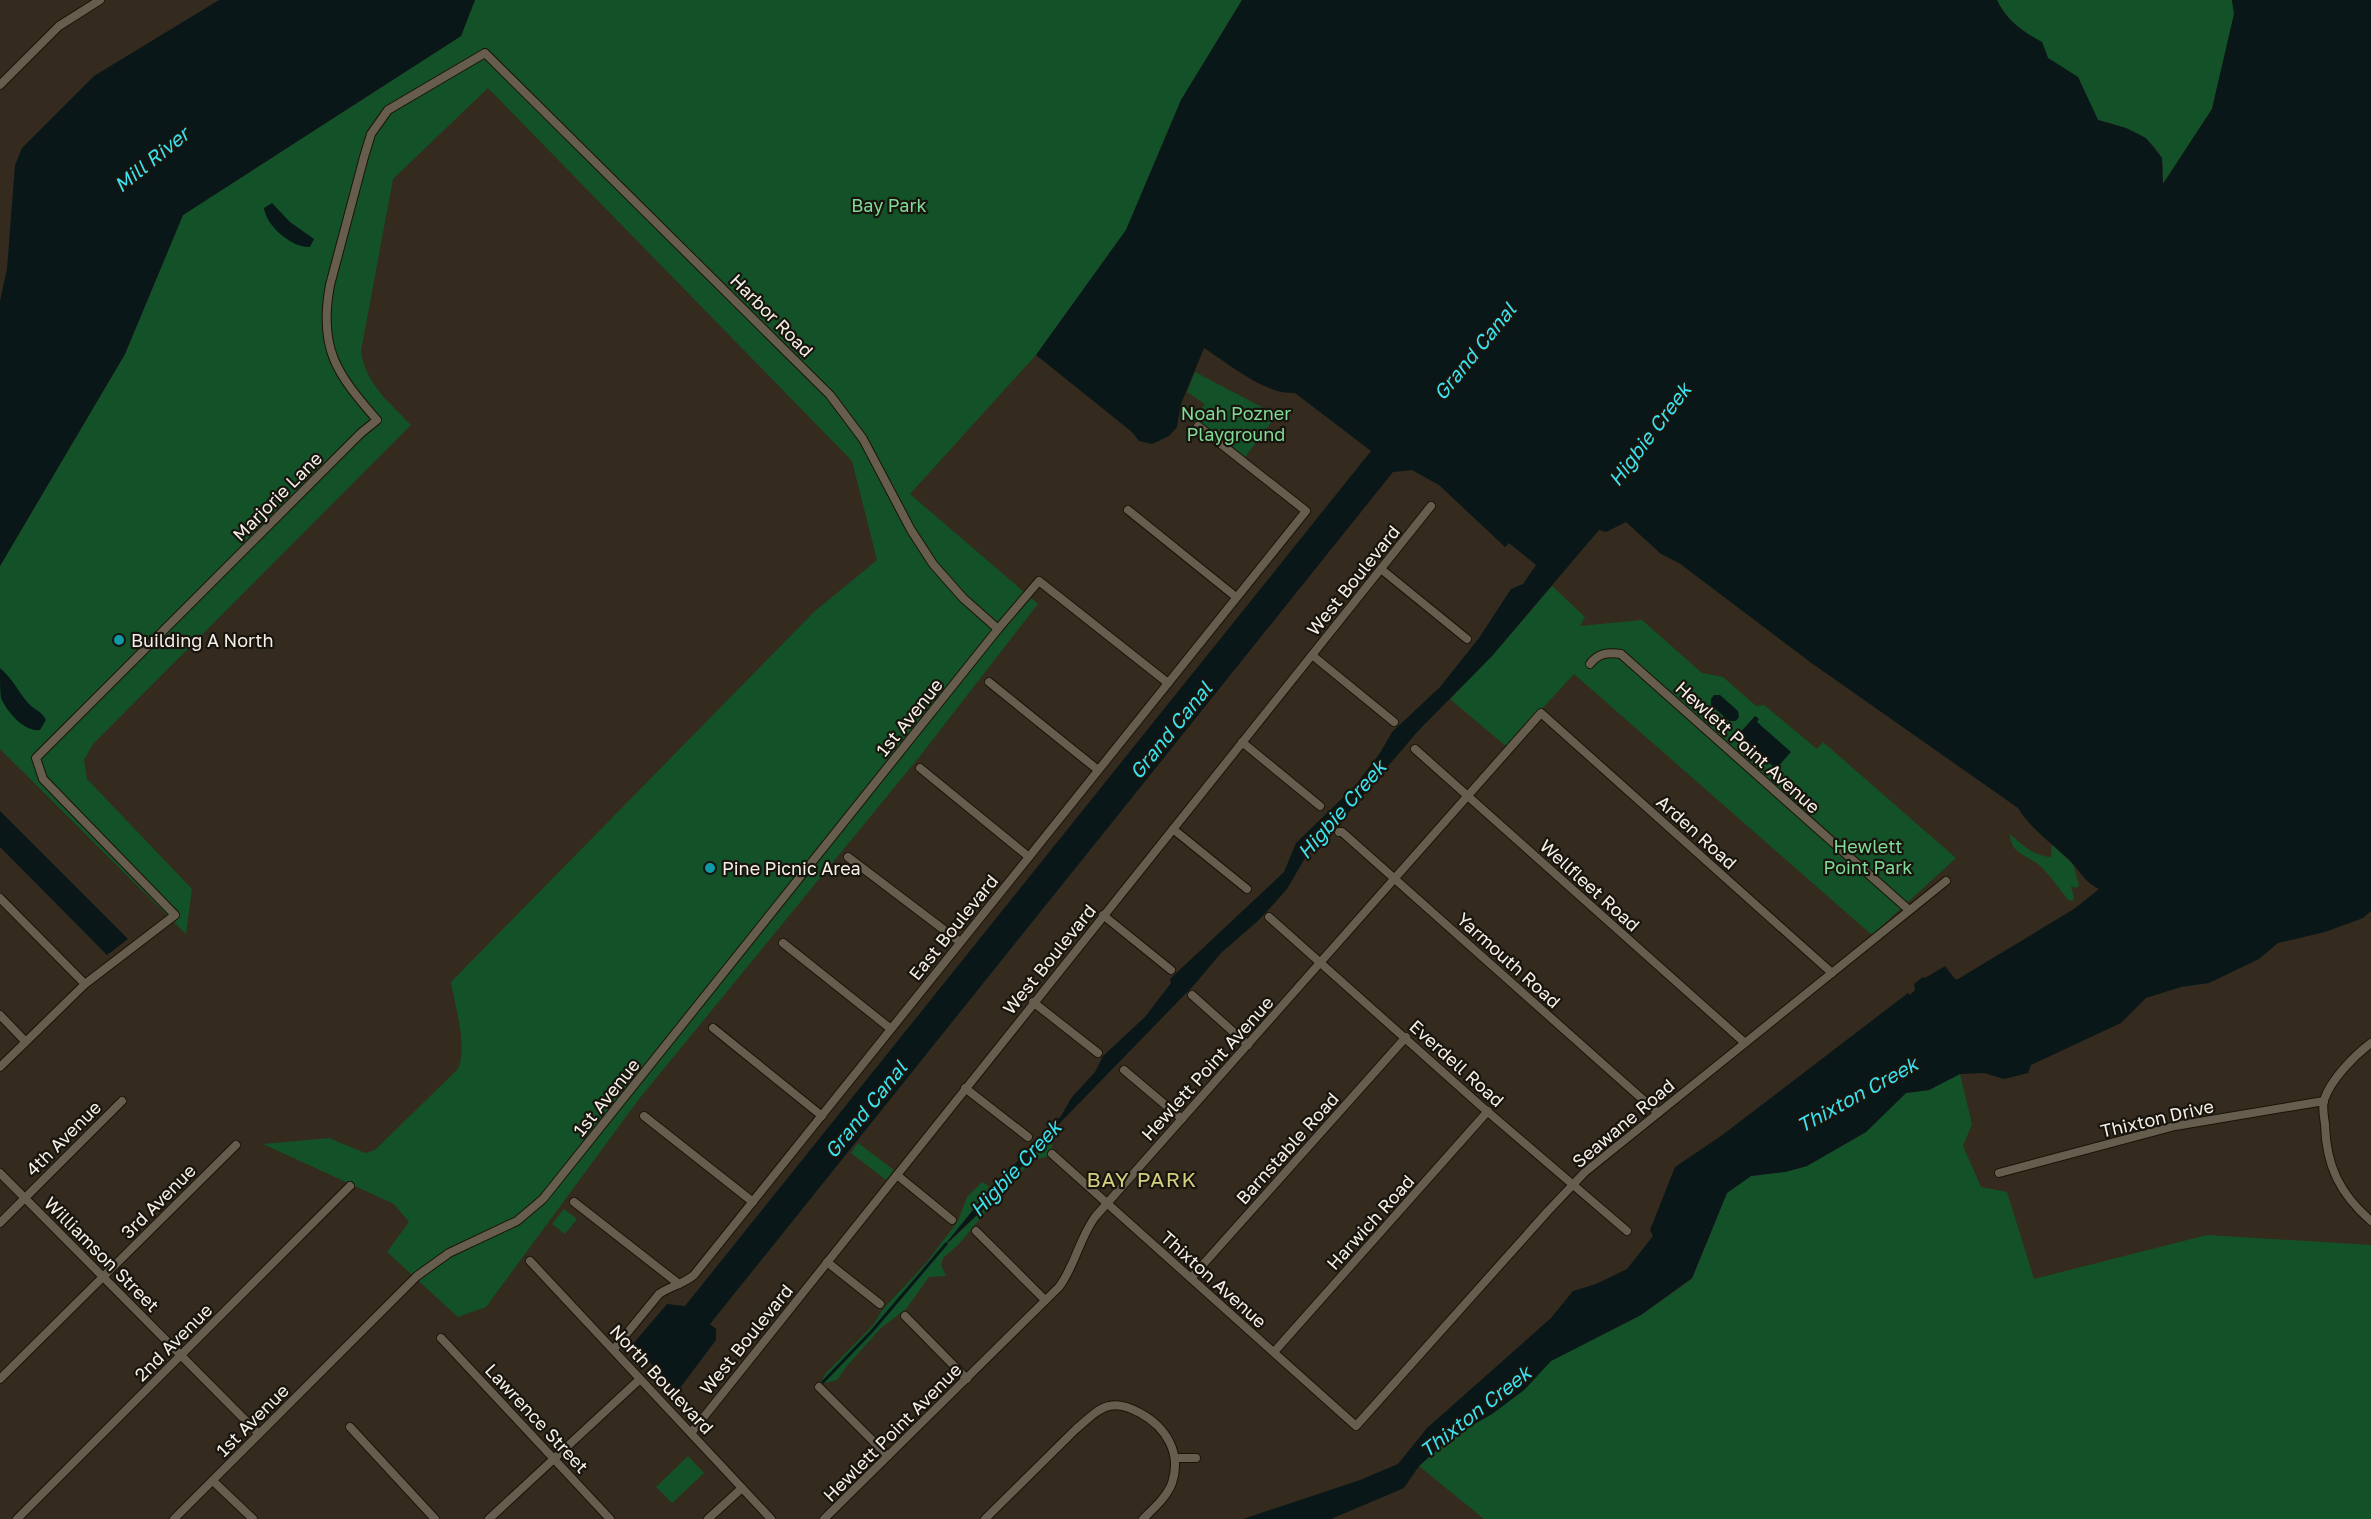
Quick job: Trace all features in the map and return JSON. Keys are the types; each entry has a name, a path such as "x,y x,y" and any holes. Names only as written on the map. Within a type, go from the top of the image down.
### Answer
{"street":[{"path":"0,85 59,26 100,0"},
{"name":"Harbor Road","path":"485,53 830,395 863,439 911,530 933,564 963,598 998,629"},
{"name":"Marjorie Lane","path":"85,984 175,915 43,778 36,758 361,433 377,420 349,388 330,351 326,328 330,285 364,157 371,134 388,110 485,53"},
{"name":"East Boulevard","path":"614,1349 658,1294 687,1281 694,1275 1306,511 1198,426"},
{"name":"West Boulevard","path":"690,1433 1431,506"},
{"path":"1128,510 1236,597"},
{"path":"1381,569 1467,639"},
{"name":"1st Avenue","path":"174,1519 417,1276 449,1253 517,1221 543,1199 998,629 1039,581 1167,683"},
{"name":"Hewlett Point Avenue","path":"1590,664 1595,657 1609,652 1621,654 1909,910"},
{"path":"1312,655 1394,722"},
{"path":"989,682 1098,770"},
{"name":"Hewlett Point Avenue","path":"824,1519 1065,1279 1085,1230 1541,713"},
{"name":"Arden Road","path":"1541,713 1832,973"},
{"path":"1242,742 1320,806"},
{"name":"Wellfleet Road","path":"1415,749 1745,1043"},
{"path":"920,768 1029,857"},
{"path":"1173,829 1247,889"},
{"name":"Yarmouth Road","path":"1339,832 1342,832 1658,1113"},
{"path":"848,857 960,942"},
{"name":"Seawane Road","path":"1356,1426 1585,1172 1946,881"},
{"path":"0,898 85,984 0,1067"},
{"path":"1103,915 1171,970"},
{"name":"Everdell Road","path":"1269,917 1627,1232"},
{"path":"783,943 891,1029"},
{"path":"1192,995 1248,1045"},
{"path":"1033,1002 1098,1053"},
{"path":"0,1016 25,1041"},
{"path":"713,1028 822,1116"},
{"name":"Barnstable Road","path":"1191,1278 1406,1037"},
{"path":"2371,1043 2356,1054 2341,1071 2324,1101 2325,1136 2334,1174 2354,1206 2371,1221"},
{"path":"1124,1070 1182,1119"},
{"path":"965,1088 1028,1137"},
{"name":"4th Avenue","path":"0,1223 122,1101"},
{"name":"Thixton Drive","path":"1999,1173 2175,1126 2324,1101"},
{"name":"Harwich Road","path":"1274,1352 1488,1111"},
{"path":"644,1116 753,1202"},
{"name":"3rd Avenue","path":"0,1379 236,1145"},
{"name":"Thixton Avenue","path":"1052,1154 1356,1426"},
{"name":"Williamson Street","path":"0,1173 259,1434"},
{"path":"897,1175 952,1220"},
{"name":"2nd Avenue","path":"17,1519 350,1186"},
{"path":"574,1203 679,1284"},
{"path":"976,1231 1045,1300"},
{"name":"North Boulevard","path":"530,1260 771,1519"},
{"path":"827,1262 880,1304"},
{"path":"905,1316 967,1378"},
{"name":"Lawrence Street","path":"441,1338 610,1519"},
{"path":"489,1519 640,1379"},
{"path":"819,1387 888,1456"},
{"path":"985,1519 1075,1430 1111,1405 1136,1410 1155,1423 1167,1434 1175,1458 1172,1483 1160,1501 1143,1519"},
{"path":"350,1427 435,1519"},
{"path":"1175,1458 1196,1458"},
{"path":"213,1481 253,1519"},
{"path":"708,1519 742,1488"}],"green space":[{"name":"Bay Park","path":"475,0 1242,0 1181,100 1126,230 1036,355 910,494 1038,604 920,756 639,1099 486,1307 458,1317 387,1252 409,1222 394,1204 263,1144 329,1138 365,1153 375,1150 458,1069 462,1049 451,982 814,612 877,560 852,461 488,88 393,179 361,351 367,373 379,391 411,425 93,744 84,760 87,779 192,889 186,934 0,749 0,566 125,354 183,215 461,36"},
{"path":"1997,0 2232,0 2234,14 2212,109 2162,185 2162,160 2156,149 2134,132 2098,120 2078,77 2048,58 2042,42 2016,25 2005,14"},
{"name":"Noah Pozner Playground","path":"1195,372 1277,415 1242,461 1192,420 1205,404 1187,392"},
{"name":"Hewlett Point Park","path":"1552,586 1585,617 1580,626 1642,620 1702,673 1723,677 1756,706 1764,705 1817,749 1823,742 1956,858 1872,935 1574,674 1507,747 1450,699 1492,656"},
{"path":"2010,834 2039,855 2051,857 2052,845 2073,864 2079,885 2077,888 2071,886 2073,901 2068,900 2039,865 2014,847"},
{"path":"1960,1074 1972,1124 1963,1146 1981,1187 2007,1192 2034,1279 2207,1235 2371,1245 2371,1519 1484,1519 1419,1466 1450,1438 1492,1414 1524,1390 1551,1361 1641,1315 1692,1279 1727,1193 1751,1176 1785,1172 1807,1166 1866,1132 1906,1093 1929,1090"},
{"path":"1055,1130 1050,1156 1033,1160 997,1198 959,1244 943,1258 941,1265 946,1276 929,1277 906,1309 881,1328 837,1380 820,1384 825,1374 873,1325 883,1309 926,1263 958,1221 967,1197 982,1182 989,1186 977,1206 946,1245 997,1196"},
{"path":"858,1143 894,1170 886,1180 851,1153"},
{"path":"564,1209 577,1219 565,1234 552,1224"},
{"path":"688,1456 704,1473 672,1503 656,1487"}],"water":[{"name":"Mill River","path":"219,0 475,0 461,36 183,215 125,354 0,566 0,301 7,269 15,165 22,148 94,76"},
{"path":"1242,0 1997,0 2005,14 2016,25 2042,42 2048,58 2078,77 2098,120 2126,128 2146,138 2162,158 2163,184 2212,109 2234,14 2232,0 2371,0 2371,911 2363,918 2325,932 2278,943 2259,959 2209,983 2181,987 2146,998 2121,1023 2031,1065 2028,1073 2004,1079 1984,1073 1960,1074 1929,1090 1906,1093 1866,1132 1807,1166 1785,1172 1751,1176 1727,1193 1692,1278 1641,1315 1551,1361 1524,1390 1492,1414 1450,1438 1419,1466 1404,1488 1331,1519 1243,1519 1360,1480 1398,1464 1427,1428 1551,1318 1573,1291 1596,1284 1627,1269 1653,1236 1650,1230 1675,1167 1721,1136 1908,993 1910,995 1915,990 1914,984 1923,977 1945,966 1955,979 1958,979 2074,909 2099,889 2087,881 2065,856 2036,830 2018,808 1810,662 1679,563 1661,554 1626,522 1606,532 1599,530 1492,656 1418,731 1343,819 1326,833 1305,858 1287,889 1260,919 1221,953 1195,984 1058,1125 997,1196 943,1247 989,1190 996,1186 1035,1141 1039,1141 1061,1116 1072,1097 1095,1072 1103,1056 1145,1017 1171,983 1170,979 1284,872 1296,843 1355,786 1380,753 1392,732 1440,687 1479,638 1511,589 1523,584 1536,565 1509,543 1505,547 1439,485 1412,470 1393,472 710,1324 716,1329 716,1340 677,1392 633,1344 667,1304 685,1306 1371,451 1295,393 1271,389 1259,384 1204,348 1181,404 1177,427 1169,436 1152,444 1139,441 1132,432 1036,355 1126,230 1181,100"},
{"path":"272,203 290,222 314,239 310,247 288,240 275,229 264,208"},
{"path":"0,668 28,703 46,720 40,730 28,728 7,709 1,698"},
{"path":"1714,695 1720,695 1738,711 1739,717 1736,721 1729,721 1711,705"},
{"path":"1755,716 1759,719 1757,722 1791,752 1776,769 1738,735"},
{"path":"0,811 128,939 107,955 0,847"}],"waterway":[{"name":"Higbie Creek","path":"823,1382 872,1331 946,1244"}],"place":[{"name":"Building A North","path":"119,640"},
{"name":"Pine Picnic Area","path":"710,868"}],"district":[{"name":"BAY PARK","path":"1142,1179"}],"water label":[{"name":"Grand Canal","path":"1474,351"},
{"name":"Grand Canal","path":"1170,730"},
{"name":"Thixton Creek","path":"1857,1094"},
{"name":"Grand Canal","path":"865,1109"},
{"name":"Thixton Creek","path":"1475,1411"}]}
